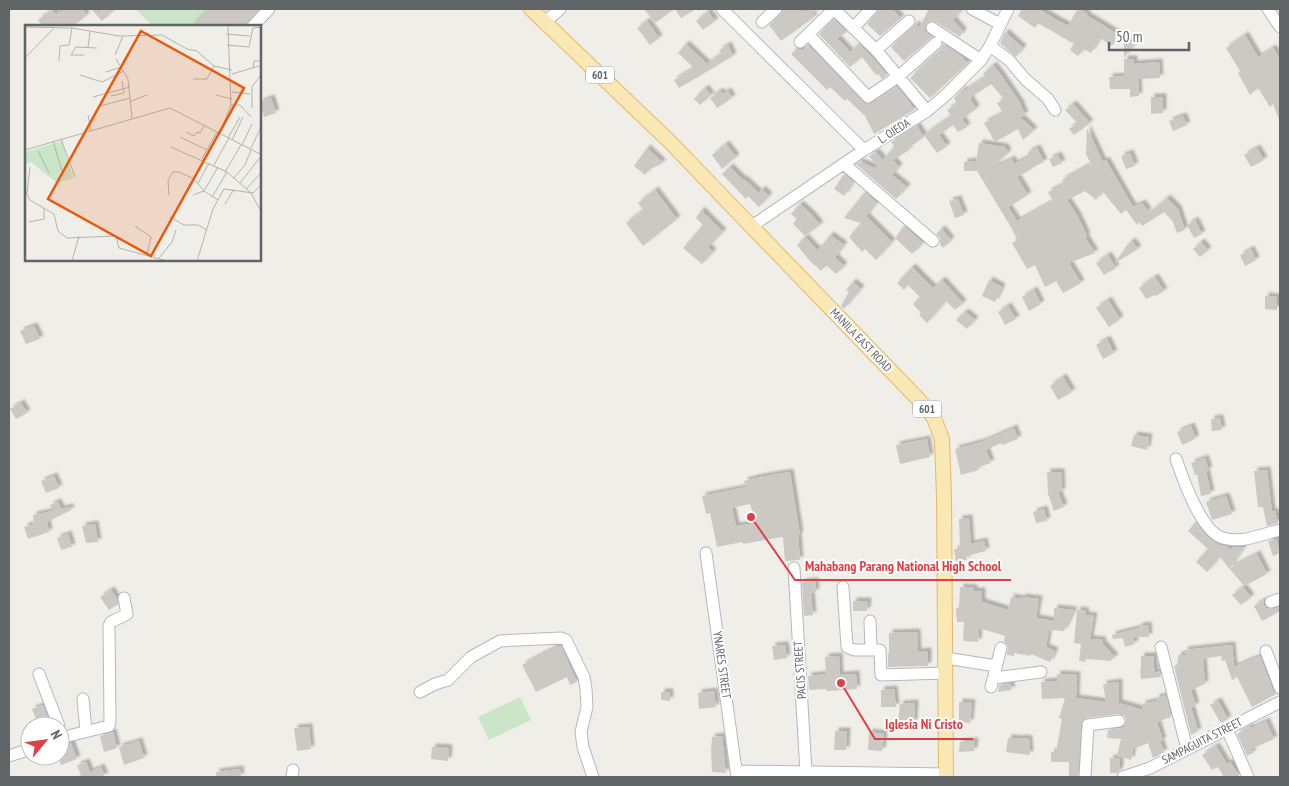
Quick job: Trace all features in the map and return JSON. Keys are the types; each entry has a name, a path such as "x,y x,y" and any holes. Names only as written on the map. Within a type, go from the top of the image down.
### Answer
{"main road":[{"name":"MANILA EAST ROAD","path":"531,9 669,141 934,418 942,439 944,497 946,776"}],"street":[{"path":"254,25 269,9"},
{"path":"545,22 560,9"},
{"path":"722,9 864,150"},
{"path":"762,22 776,9"},
{"path":"927,110 899,76 876,50 834,9 804,38 868,97 899,76 936,43"},
{"path":"854,27 871,9"},
{"path":"972,9 1000,24"},
{"name":"L. OJEDA","path":"752,226 927,110 964,78 981,60 1008,9"},
{"path":"1268,9 1280,27"},
{"path":"876,50 909,21"},
{"path":"932,28 981,60"},
{"path":"990,46 1009,60 1025,79 1048,100 1055,110"},
{"path":"844,164 933,241"},
{"path":"1176,459 1190,498 1213,533 1221,538 1242,539 1253,538 1280,530"},
{"name":"YNARES STREET","path":"706,553 737,774"},
{"name":"PACIS STREET","path":"794,568 806,772"},
{"path":"843,587 847,647 854,650 876,650"},
{"path":"70,732 109,726 109,626 111,622 127,614 124,598"},
{"path":"870,621 881,675 946,673"},
{"path":"420,692 448,680 471,657 500,641 561,638 566,640 584,677 587,707 581,732 593,777"},
{"path":"1161,647 1187,749"},
{"path":"994,677 1001,648"},
{"path":"1266,651 1280,688"},
{"path":"946,658 994,677 1041,672"},
{"path":"39,674 55,716"},
{"path":"83,699 86,731"},
{"name":"SAMPAGUITA STREET","path":"1123,777 1152,773 1187,749 1280,702"},
{"path":"1085,777 1088,724 1119,721"},
{"path":"1227,729 1248,777"},
{"path":"737,774 806,772 946,776"}],"green space":[{"path":"135,9 270,9 254,25 152,25"},
{"path":"520,697 531,720 489,740 478,717"}],"building":[{"path":"68,9 83,9 86,16 74,25 41,25 38,20 52,10 55,14"},
{"path":"91,9 115,9 102,21"},
{"path":"208,9 259,9 246,25 192,25"},
{"path":"644,9 674,9 655,23"},
{"path":"675,9 696,9 681,18"},
{"path":"783,9 798,9 802,12 807,9 819,9 812,14 814,17 781,41 769,25 781,14"},
{"path":"878,9 892,9 901,18 880,36 867,24"},
{"path":"929,9 963,9 953,20 963,31 960,37 936,22 928,22 925,31 932,37 904,61 891,47 916,24 919,28"},
{"path":"1022,9 1039,9 1068,26 1079,9 1119,35 1112,46 1100,38 1091,53 1084,49 1078,56 1070,50 1074,44 1038,23 1035,28 1018,16"},
{"path":"708,12 715,21 703,30 696,21"},
{"path":"834,19 847,32 837,38 850,52 859,44 887,75 882,79 878,74 876,75 862,57 850,67 819,34"},
{"path":"647,21 659,38 650,45 637,28"},
{"path":"1005,32 1023,48 1016,57 1000,43"},
{"path":"1245,35 1258,57 1273,48 1280,59 1280,122 1273,104 1270,107 1258,88 1250,95 1238,73 1240,71 1226,48"},
{"path":"1124,38 1134,44 1124,58"},
{"path":"686,44 707,64 721,53 719,50 728,45 733,56 679,88 674,80 694,68 678,53"},
{"path":"943,44 968,63 930,98 910,78 941,49"},
{"path":"808,45 865,104 872,103 897,87 914,110 874,134 865,116 847,99 845,101 830,87 827,90 791,54 797,49 802,51"},
{"path":"1124,59 1134,59 1134,64 1159,62 1160,78 1138,79 1139,96 1130,97 1130,89 1110,89 1109,77 1124,76"},
{"path":"993,65 1020,103 1025,115 1020,117 1034,130 1023,140 1018,129 995,142 984,123 1003,113 997,103 1004,99 991,84 970,98 976,109 962,119 967,127 958,132 953,125 939,135 947,146 937,153 924,135 951,116 947,110 957,104 954,98 963,89 964,91 985,77 983,74"},
{"path":"705,88 711,95 700,105 694,99"},
{"path":"720,91 722,94 728,91 732,98 717,108 710,98"},
{"path":"1151,97 1163,97 1163,113 1151,114"},
{"path":"271,98 276,113 264,117 261,102"},
{"path":"1073,104 1090,123 1074,135 1069,129 1077,123 1065,110"},
{"path":"1183,116 1187,125 1173,131 1169,121"},
{"path":"917,126 924,137 908,148 909,150 893,160 899,167 892,175 907,187 896,199 856,164 860,162 875,168 877,166 869,156 876,152 883,160 894,146 891,142"},
{"path":"1087,128 1103,162 1106,160 1133,207 1142,203 1148,211 1137,225 1126,210 1121,214 1103,192 1096,200 1085,191 1067,200 1077,215 1087,236 1085,237 1095,253 1069,263 1081,283 1063,293 1056,281 1045,287 1035,265 1027,269 1012,243 1017,240 1012,229 977,171 964,171 964,162 976,161 979,143 1005,147 1008,153 990,169 1012,159 1014,164 1028,157 1028,152 1037,148 1044,162 1017,177 1028,195 1008,207 1017,221 1053,201 1048,192 1064,184 1062,180 1091,164 1086,154"},
{"path":"726,144 736,157 722,169 712,155"},
{"path":"647,148 663,163 650,168 645,175 634,166"},
{"path":"1257,148 1264,160 1251,167 1244,155"},
{"path":"1130,153 1135,166 1126,169 1121,156"},
{"path":"1058,155 1062,163 1053,167 1049,159"},
{"path":"730,167 759,193 762,189 769,196 759,207 748,196 746,199 722,174"},
{"path":"844,174 853,182 844,196 834,189"},
{"path":"655,190 677,219 643,246 626,223 643,210 638,203"},
{"path":"865,192 877,203 866,216 892,242 876,260 865,249 862,252 849,237 861,223 844,218"},
{"path":"1167,198 1178,209 1185,230 1177,233 1173,222 1164,212 1142,226 1139,222"},
{"path":"958,199 964,215 955,218 949,201"},
{"path":"800,204 820,225 805,236 793,224 797,219 791,214"},
{"path":"701,210 723,232 708,247 713,252 702,264 683,248 703,225 696,218"},
{"path":"1195,220 1202,234 1194,238 1187,225"},
{"path":"904,226 923,243 912,254 895,238"},
{"path":"942,229 951,240 943,248 940,244 940,238 936,234"},
{"path":"830,235 844,245 835,257 844,266 836,274 826,265 821,271 797,245 805,237 817,250"},
{"path":"1132,241 1138,249 1115,263 1128,244"},
{"path":"1201,242 1208,250 1200,257 1193,249"},
{"path":"1251,249 1256,260 1245,266 1240,255"},
{"path":"1108,255 1116,268 1104,275 1096,263"},
{"path":"912,267 933,288 942,280 963,303 955,310 946,301 927,323 919,315 921,313 913,304 920,297 908,285 904,290 897,283"},
{"path":"1155,277 1164,291 1146,299 1139,288"},
{"path":"989,280 1002,287 995,302 982,296"},
{"path":"853,282 861,289 844,309 841,306 849,292 846,290"},
{"path":"1034,290 1041,304 1029,311 1022,297"},
{"path":"1265,296 1277,297 1277,310 1265,309"},
{"path":"1108,300 1120,319 1109,327 1096,308"},
{"path":"1008,306 1016,319 1005,325 998,312"},
{"path":"965,312 975,320 967,329 956,320"},
{"path":"34,326 40,339 26,344 20,331"},
{"path":"1107,339 1114,353 1103,359 1096,345"},
{"path":"1063,377 1072,392 1058,400 1050,386"},
{"path":"21,403 27,413 16,419 10,409"},
{"path":"1220,418 1222,430 1212,431 1211,419"},
{"path":"1191,426 1195,439 1182,445 1177,432"},
{"path":"1014,428 1018,439 1002,445 1001,443 986,450 991,463 978,467 979,470 961,475 955,449 982,442"},
{"path":"1134,435 1149,437 1147,450 1131,446"},
{"path":"927,439 930,457 900,464 896,445"},
{"path":"1205,458 1209,470 1206,471 1211,494 1201,496 1197,474 1195,475 1191,463"},
{"path":"1267,470 1272,512 1275,511 1278,523 1267,526 1263,507 1258,507 1254,471"},
{"path":"790,472 800,535 798,535 800,560 785,561 782,537 717,547 710,513 706,514 702,496 746,487 744,481","holes":["750,504 756,523 736,526 732,508"]},
{"path":"1047,472 1061,472 1062,492 1058,492 1064,507 1054,511 1048,494"},
{"path":"54,476 59,488 46,493 41,481"},
{"path":"1226,496 1232,514 1212,520 1206,502"},
{"path":"58,502 61,509 70,507 71,510 47,522 49,532 28,539 24,527 34,524 33,515 53,511 50,505"},
{"path":"1044,509 1047,521 1036,523 1033,512"},
{"path":"969,518 971,544 984,541 986,551 966,556 967,560 956,561 954,549 960,549 959,519"},
{"path":"1196,522 1210,539 1219,545 1226,546 1231,550 1233,547 1244,547 1230,568 1257,554 1267,574 1244,586 1220,557 1207,572 1196,562 1208,549 1188,531"},
{"path":"95,524 98,542 86,543 82,526"},
{"path":"68,534 72,547 61,550 57,538"},
{"path":"1276,539 1280,553 1273,556 1268,541"},
{"path":"815,581 816,592 811,593 813,615 804,616 802,582"},
{"path":"960,587 974,588 974,591 982,591 982,602 1008,610 1011,597 1039,599 1036,618 1054,621 1054,608 1074,610 1064,631 1049,630 1046,647 1055,651 1050,662 1031,654 1031,656 1014,653 1014,656 1007,655 1008,646 1004,641 1005,636 979,628 978,642 963,641 964,622 957,622 956,608 959,608"},
{"path":"1243,587 1251,597 1241,605 1232,595"},
{"path":"111,590 118,604 109,610 100,597"},
{"path":"1264,600 1266,608 1280,607 1280,611 1262,621 1254,606"},
{"path":"853,601 868,601 867,611 853,611"},
{"path":"1077,610 1086,611 1085,615 1094,616 1090,639 1103,640 1102,643 1115,657 1110,661 1086,659 1085,662 1079,661 1081,644 1074,643"},
{"path":"1148,625 1149,637 1133,637 1135,644 1125,647 1123,638 1113,639 1112,635"},
{"path":"917,632 918,652 928,651 928,666 888,667 889,633"},
{"path":"785,645 787,658 774,660 772,646"},
{"path":"1232,645 1234,667 1260,656 1273,691 1276,694 1252,707 1237,677 1232,680 1225,660 1222,661 1221,656 1203,659 1205,684 1191,690 1196,706 1191,707 1198,731 1191,735 1174,666 1178,664 1178,655 1186,655 1184,650"},
{"path":"552,646 561,646 577,682 570,685 567,677 536,692 522,665 554,648"},
{"path":"839,656 840,675 856,674 857,689 809,690 808,676 826,674 825,657"},
{"path":"1141,656 1154,656 1155,673 1159,671 1161,677 1141,679"},
{"path":"1057,674 1077,675 1076,698 1106,702 1103,684 1119,682 1119,703 1143,710 1142,704 1156,701 1156,698 1166,695 1171,717 1157,722 1163,741 1160,741 1164,752 1153,758 1148,743 1133,749 1131,760 1117,756 1121,739 1107,738 1108,730 1124,727 1125,716 1118,714 1087,718 1082,721 1081,725 1078,777 1069,777 1069,762 1051,762 1051,752 1056,752 1062,719 1059,718 1065,698 1042,699 1041,682 1057,681"},
{"path":"1010,683 1012,690 998,692 999,685"},
{"path":"894,689 896,707 881,707 881,690"},
{"path":"714,691 716,707 699,709 698,693"},
{"path":"661,692 670,692 670,701 661,700"},
{"path":"1218,701 1228,719 1221,723 1210,705"},
{"path":"959,702 972,703 970,723 959,722"},
{"path":"915,703 914,723 898,723 900,704"},
{"path":"43,705 47,716 35,716 32,709"},
{"path":"1266,721 1274,739 1251,749 1253,753 1247,756 1237,734"},
{"path":"309,727 311,749 297,751 294,728"},
{"path":"835,731 847,731 846,750 834,750"},
{"path":"113,732 117,748 104,752 100,736"},
{"path":"869,732 884,734 882,751 868,750"},
{"path":"722,736 726,773 712,772 712,737"},
{"path":"1008,738 1029,739 1030,755 1006,752"},
{"path":"139,741 144,758 124,765 119,747"},
{"path":"975,741 974,751 959,752 960,742"},
{"path":"70,743 77,759 70,762"},
{"path":"1216,746 1227,764 1230,762 1240,777 1224,777 1218,767 1212,770 1202,755"},
{"path":"432,747 449,748 448,761 431,759"},
{"path":"1110,758 1120,759 1120,770 1117,773 1110,773"},
{"path":"86,762 90,772 101,767 105,777 77,777 81,775 77,765"},
{"path":"240,769 241,777 216,777 216,772"}],"place":[{"name":"Mahabang Parang National High School","path":"751,517"},
{"name":"Iglesia Ni Cristo","path":"841,683"}]}
